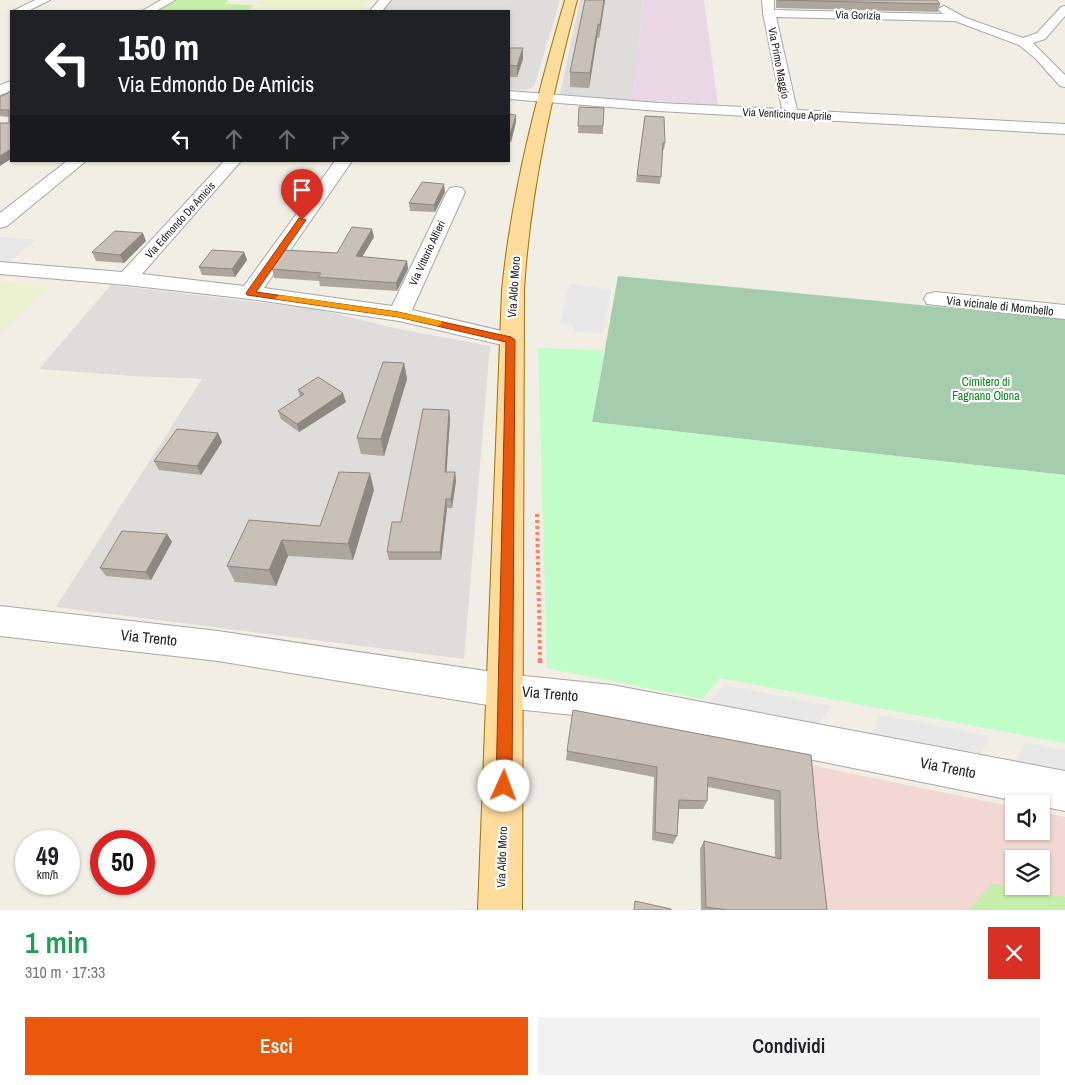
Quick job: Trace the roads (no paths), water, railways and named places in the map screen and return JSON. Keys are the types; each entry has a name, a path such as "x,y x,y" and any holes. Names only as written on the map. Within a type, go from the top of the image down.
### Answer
{"main road":[{"name":"Via Aldo Moro","path":"500,910 523,692 511,340 514,268 520,219 544,98 571,0"}],"street":[{"path":"21,10 44,0"},
{"path":"150,10 169,0"},
{"path":"937,0 949,13 959,18 1022,42 1059,70 1065,84"},
{"name":"Via Gorizia","path":"769,6 959,18"},
{"name":"Via Primo Maggio","path":"769,6 790,114"},
{"path":"1022,42 1041,36 1065,9"},
{"name":"Via Venticinque Aprile","path":"510,95 659,107 1065,129"},
{"path":"0,222 77,162"},
{"name":"Via Edmondo De Amicis","path":"127,279 232,162"},
{"path":"250,293 343,162"},
{"name":"Via Vittorio Alfieri","path":"398,314 456,192"},
{"path":"0,268 127,279 250,293 398,314 511,340"},
{"name":"Via vicinale di Mombello","path":"935,299 1065,312"},
{"name":"Via Trento","path":"0,621 218,646 523,692 612,702 1065,791"}],"park label":[{"name":"Cimitero di Fagnano Olona","path":"986,389"}]}
